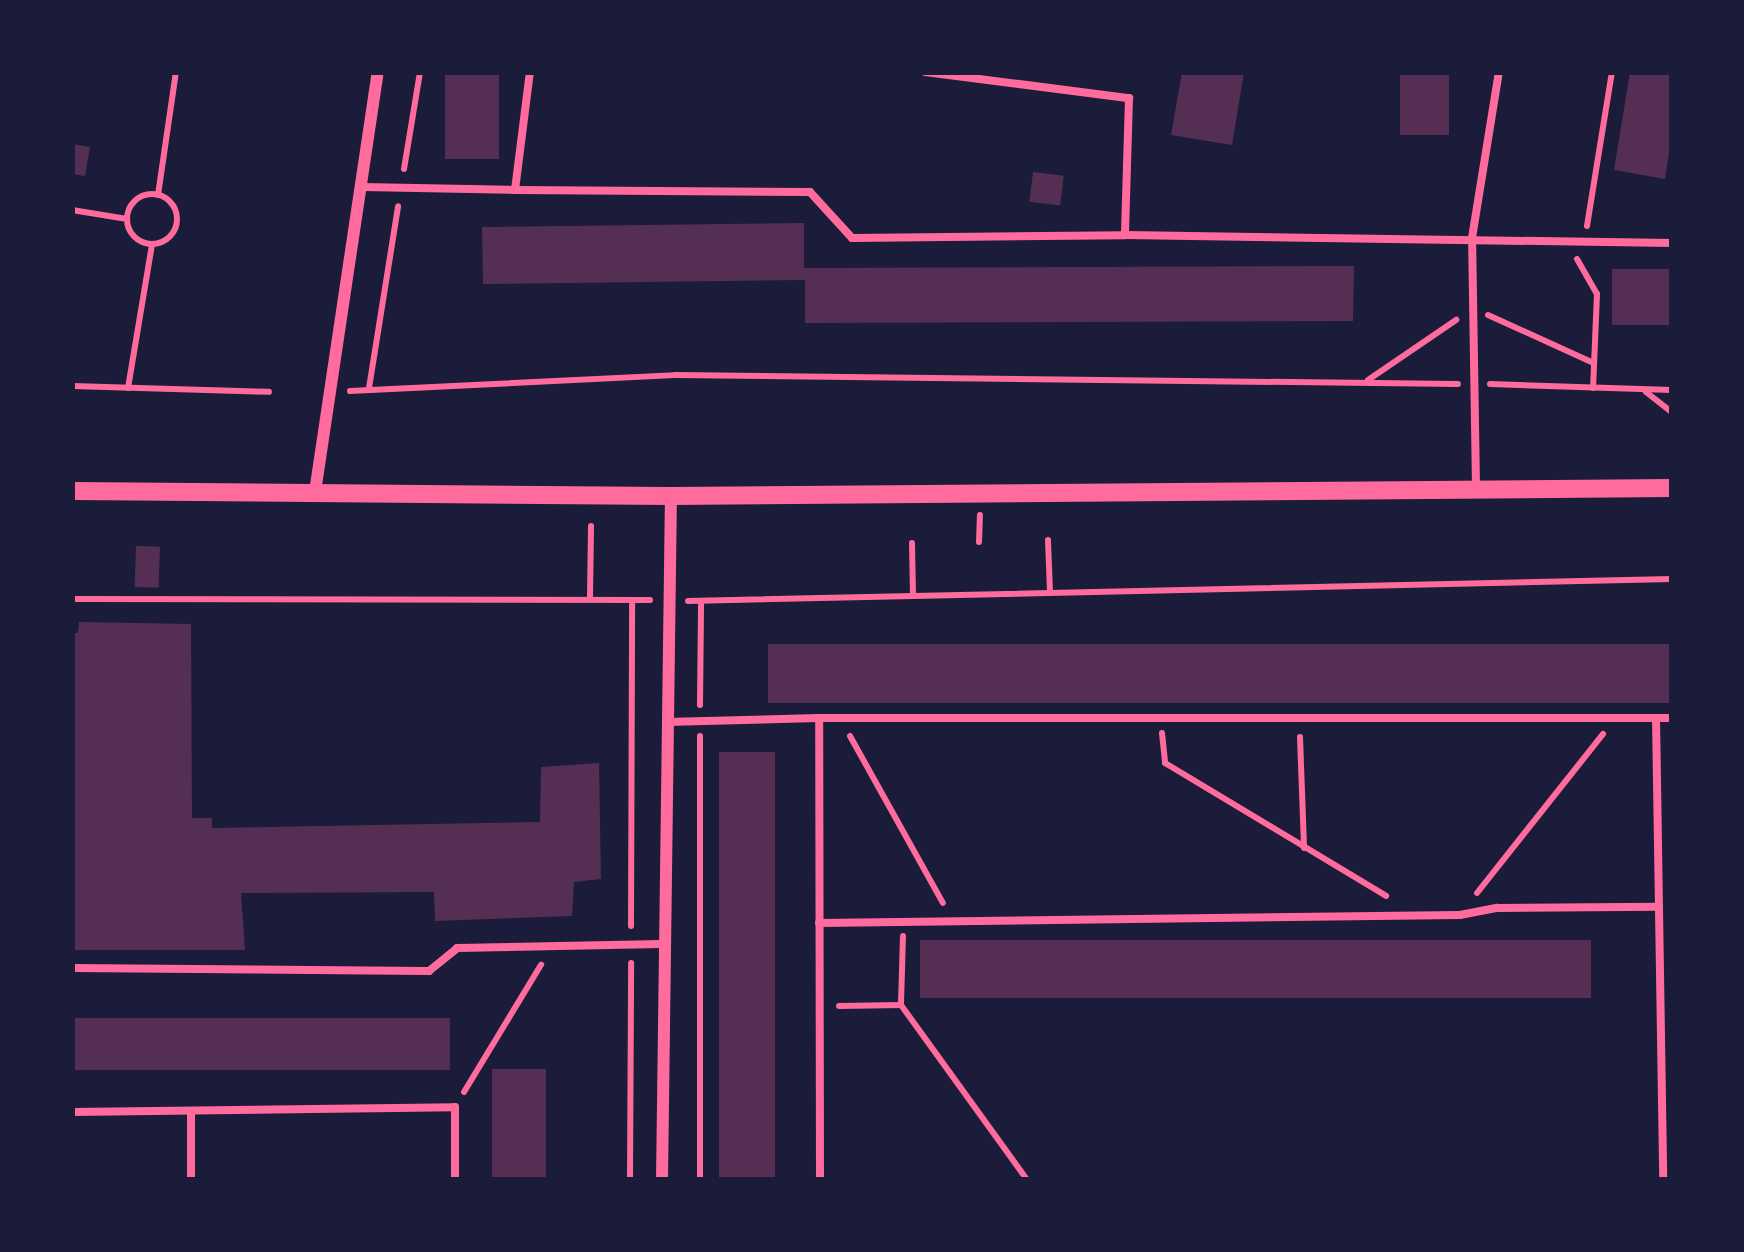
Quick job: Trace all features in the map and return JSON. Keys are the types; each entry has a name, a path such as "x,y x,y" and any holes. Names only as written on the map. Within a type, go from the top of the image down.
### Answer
{"street":[{"path":"315,492 378,72"},
{"path":"72,491 671,496 1672,488"},
{"path":"662,1180 661,944 671,496"}],"lane":[{"path":"515,190 530,72"},
{"path":"925,72 1129,98 1125,235"},
{"path":"1476,489 1472,238 1499,72"},
{"path":"361,187 810,192 852,238 1125,235 1672,243"},
{"path":"819,718 820,1180"},
{"path":"1656,718 1663,1180"},
{"path":"666,722 1672,718"},
{"path":"819,923 1420,916 1497,908 1659,907"},
{"path":"72,968 429,971 458,948 661,944"},
{"path":"72,1112 455,1107 455,1180"},
{"path":"191,1111 191,1180"}],"path":[{"path":"158,195 176,72"},
{"path":"369,390 420,72"},
{"path":"1584,241 1612,72"},
{"path":"158,195 171,203 177,218 172,234 152,244 134,237 128,219 135,201 158,195"},
{"path":"72,210 128,219"},
{"path":"1567,240 1597,294 1593,388"},
{"path":"128,388 152,244"},
{"path":"1365,382 1473,308 1594,363"},
{"path":"329,392 675,375 1672,390"},
{"path":"72,386 269,392"},
{"path":"1643,389 1672,412"},
{"path":"590,598 591,526"},
{"path":"1048,540 1050,592"},
{"path":"912,543 913,595"},
{"path":"72,599 700,601 1672,579"},
{"path":"630,1180 632,600"},
{"path":"700,601 700,1180"},
{"path":"1460,915 1616,717"},
{"path":"840,718 953,922"},
{"path":"1160,718 1165,763 1420,916"},
{"path":"1299,718 1304,848"},
{"path":"904,922 901,1005 1027,1180"},
{"path":"455,1107 552,946"},
{"path":"820,1007 901,1005"}],"building":[{"path":"445,72 499,72 499,159 445,159"},
{"path":"1182,72 1244,72 1232,145 1171,135"},
{"path":"1400,72 1449,72 1449,135 1400,135"},
{"path":"1630,72 1672,72 1672,134 1665,179 1614,170"},
{"path":"72,144 90,147 85,176 72,174"},
{"path":"1033,172 1064,176 1060,206 1029,202"},
{"path":"804,223 804,268 1354,266 1353,321 805,323 805,280 483,284 482,227"},
{"path":"1612,269 1672,269 1672,325 1612,325"},
{"path":"136,546 160,547 159,588 135,587"},
{"path":"79,622 191,624 192,818 212,818 212,828 540,822 541,767 599,763 601,879 574,882 572,916 435,921 434,892 241,893 245,950 72,950 72,633 78,633"},
{"path":"768,644 1672,644 1672,703 768,703"},
{"path":"719,752 775,752 775,1180 719,1180"},
{"path":"920,940 1591,940 1591,998 920,998"},
{"path":"72,1018 450,1018 450,1070 72,1070"},
{"path":"492,1069 546,1069 546,1180 492,1180"}]}
